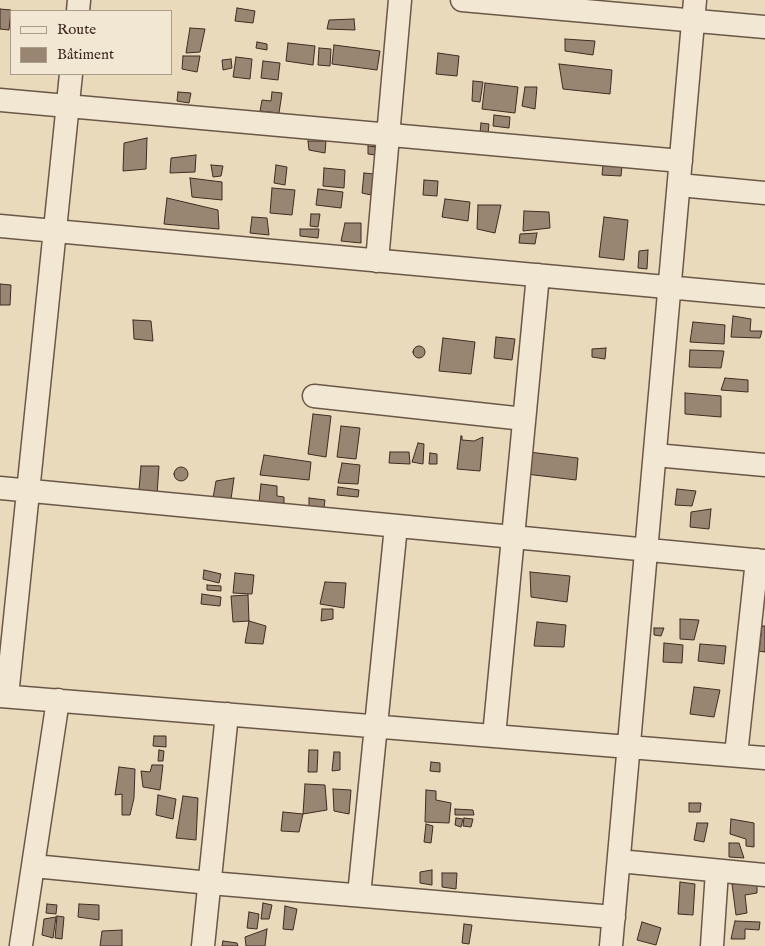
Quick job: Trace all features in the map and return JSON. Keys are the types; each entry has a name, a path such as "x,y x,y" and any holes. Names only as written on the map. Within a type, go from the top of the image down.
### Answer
{"street":[{"path":"377,261 400,0"},
{"path":"462,0 694,10 765,27"},
{"path":"611,946 694,10"},
{"path":"71,75 27,491 3,696 765,758"},
{"path":"0,100 681,161"},
{"path":"679,185 765,193"},
{"path":"0,226 765,296"},
{"path":"494,736 538,275"},
{"path":"314,396 524,419"},
{"path":"655,455 765,465"},
{"path":"0,488 761,561 736,755"},
{"path":"359,895 396,526"},
{"path":"21,945 58,700"},
{"path":"203,946 227,714"},
{"path":"619,861 765,876"},
{"path":"34,866 210,883 614,917"},
{"path":"712,946 716,871"}],"building":[{"path":"237,8 255,11 253,23 235,21"},
{"path":"0,9 11,10 9,30 0,29"},
{"path":"354,19 355,30 327,29 329,20"},
{"path":"190,28 205,29 200,52 186,53"},
{"path":"565,39 595,41 593,55 565,51"},
{"path":"257,42 267,44 267,50 256,48"},
{"path":"288,43 315,46 313,65 286,61"},
{"path":"334,45 380,51 377,70 332,64"},
{"path":"319,48 331,49 330,66 318,65"},
{"path":"438,53 459,56 457,76 436,74"},
{"path":"183,56 200,56 197,72 182,69"},
{"path":"236,57 252,59 250,79 233,77"},
{"path":"231,59 232,68 223,70 222,60"},
{"path":"263,61 280,63 278,80 261,78"},
{"path":"559,64 612,70 610,94 563,89"},
{"path":"473,81 483,82 480,102 472,101"},
{"path":"485,83 518,87 515,113 482,109"},
{"path":"525,87 537,87 535,109 522,106"},
{"path":"178,92 191,93 189,103 177,101"},
{"path":"272,92 282,93 279,113 260,111 262,100 271,101"},
{"path":"494,115 510,117 509,128 493,126"},
{"path":"481,123 489,124 488,134 480,133"},
{"path":"147,138 146,169 123,171 124,143"},
{"path":"308,141 326,141 325,153 309,150"},
{"path":"368,146 377,147 376,155 368,154"},
{"path":"196,155 195,172 170,173 171,158"},
{"path":"211,165 223,166 221,176 213,177"},
{"path":"276,165 287,167 285,185 274,183"},
{"path":"603,165 622,165 621,176 602,175"},
{"path":"324,168 345,170 344,188 323,186"},
{"path":"364,173 374,174 371,195 362,193"},
{"path":"190,178 222,182 222,200 192,197"},
{"path":"424,180 438,181 437,196 423,195"},
{"path":"272,188 295,190 292,215 270,213"},
{"path":"318,189 343,192 341,208 316,205"},
{"path":"167,198 218,210 219,229 164,224"},
{"path":"445,199 470,202 468,221 442,217"},
{"path":"478,205 501,205 495,233 477,229"},
{"path":"524,211 549,212 550,228 523,231"},
{"path":"311,214 320,214 318,227 310,226"},
{"path":"252,217 267,218 269,235 250,233"},
{"path":"604,217 628,220 624,260 599,257"},
{"path":"345,223 361,223 361,243 341,241"},
{"path":"300,229 319,229 318,238 300,236"},
{"path":"537,233 535,244 519,243 520,234"},
{"path":"648,250 647,269 638,268 639,251"},
{"path":"0,284 11,285 10,305 0,305"},
{"path":"733,316 751,319 750,331 762,331 760,338 731,337"},
{"path":"133,320 151,321 153,341 134,339"},
{"path":"693,322 725,325 724,344 690,342"},
{"path":"496,337 515,339 512,360 494,358"},
{"path":"443,338 475,342 471,374 439,371"},
{"path":"419,346 425,352 419,358 413,352"},
{"path":"606,348 605,359 592,357 592,349"},
{"path":"690,350 724,351 721,368 689,367"},
{"path":"725,378 748,380 748,392 721,390"},
{"path":"685,393 721,396 721,417 685,414"},
{"path":"313,414 331,416 326,457 308,454"},
{"path":"341,426 360,428 356,459 337,457"},
{"path":"461,436 462,440 474,441 483,437 480,471 457,469"},
{"path":"418,443 424,444 423,464 412,462"},
{"path":"390,452 409,452 410,464 389,463"},
{"path":"529,452 578,458 576,480 526,474"},
{"path":"430,453 437,454 437,464 429,464"},
{"path":"264,455 311,462 309,480 260,475"},
{"path":"342,463 360,465 358,484 338,483"},
{"path":"141,466 159,466 157,494 139,490"},
{"path":"181,467 186,469 188,474 186,479 181,481 176,479 174,474 176,469"},
{"path":"234,478 231,499 213,498 216,481"},
{"path":"261,484 277,486 277,496 284,497 284,506 259,502"},
{"path":"338,487 359,490 358,497 337,495"},
{"path":"677,489 696,491 692,506 675,505"},
{"path":"309,498 325,500 324,508 309,506"},
{"path":"711,509 709,529 690,527 691,512"},
{"path":"204,570 221,574 219,583 203,579"},
{"path":"530,572 570,576 567,602 531,597"},
{"path":"235,573 254,575 252,594 233,593"},
{"path":"325,582 346,583 344,608 320,604"},
{"path":"207,585 221,586 221,591 207,590"},
{"path":"202,594 221,597 220,606 201,604"},
{"path":"248,595 249,621 233,622 231,596"},
{"path":"322,609 333,609 333,619 321,621"},
{"path":"680,619 699,620 694,640 680,639"},
{"path":"249,621 266,626 263,644 245,643"},
{"path":"537,622 566,625 564,647 534,646"},
{"path":"762,626 765,626 765,652 759,651"},
{"path":"654,628 664,628 661,636 654,635"},
{"path":"664,643 683,645 682,663 663,662"},
{"path":"700,644 726,646 724,664 698,661"},
{"path":"694,687 720,690 714,717 690,714"},
{"path":"154,736 166,736 166,747 153,746"},
{"path":"159,750 164,751 163,761 158,761"},
{"path":"309,750 318,750 317,772 308,772"},
{"path":"334,752 340,752 340,770 332,771"},
{"path":"431,762 440,763 440,772 430,771"},
{"path":"152,765 163,765 160,790 143,787 141,771 150,772"},
{"path":"119,767 135,769 134,798 130,815 122,815 122,794 115,795"},
{"path":"305,784 325,785 327,810 303,814"},
{"path":"333,789 351,790 349,814 334,811"},
{"path":"426,790 436,791 436,800 451,803 449,823 425,822"},
{"path":"158,795 176,799 173,819 156,815"},
{"path":"183,796 198,798 196,840 176,838"},
{"path":"689,803 701,803 700,812 689,812"},
{"path":"455,809 473,810 474,815 455,815"},
{"path":"283,812 303,814 299,832 281,831"},
{"path":"456,818 463,819 461,827 455,825"},
{"path":"464,818 473,819 471,827 463,826"},
{"path":"731,819 754,823 754,847 746,846 746,839 730,834"},
{"path":"697,823 708,823 704,842 694,840"},
{"path":"426,824 433,826 431,843 424,842"},
{"path":"729,843 739,843 744,858 729,857"},
{"path":"432,870 432,885 420,883 420,872"},
{"path":"442,873 457,873 456,889 442,887"},
{"path":"680,882 695,884 693,915 678,914"},
{"path":"732,884 757,884 757,893 745,895 747,913 736,915"},
{"path":"263,903 272,905 269,919 261,919"},
{"path":"47,904 57,905 56,914 46,913"},
{"path":"79,904 99,905 99,920 78,917"},
{"path":"285,906 297,909 293,930 283,929"},
{"path":"249,912 259,914 257,929 247,928"},
{"path":"57,916 64,917 62,939 55,938"},
{"path":"56,917 53,938 42,935 44,919"},
{"path":"735,921 760,922 759,930 745,929 745,939 731,939"},
{"path":"642,922 661,928 656,945 637,940"},
{"path":"464,924 472,925 469,944 462,943"},
{"path":"267,929 265,946 246,946 245,937"},
{"path":"122,930 122,946 100,946 102,931"},
{"path":"223,941 237,943 238,946 222,946"}]}
